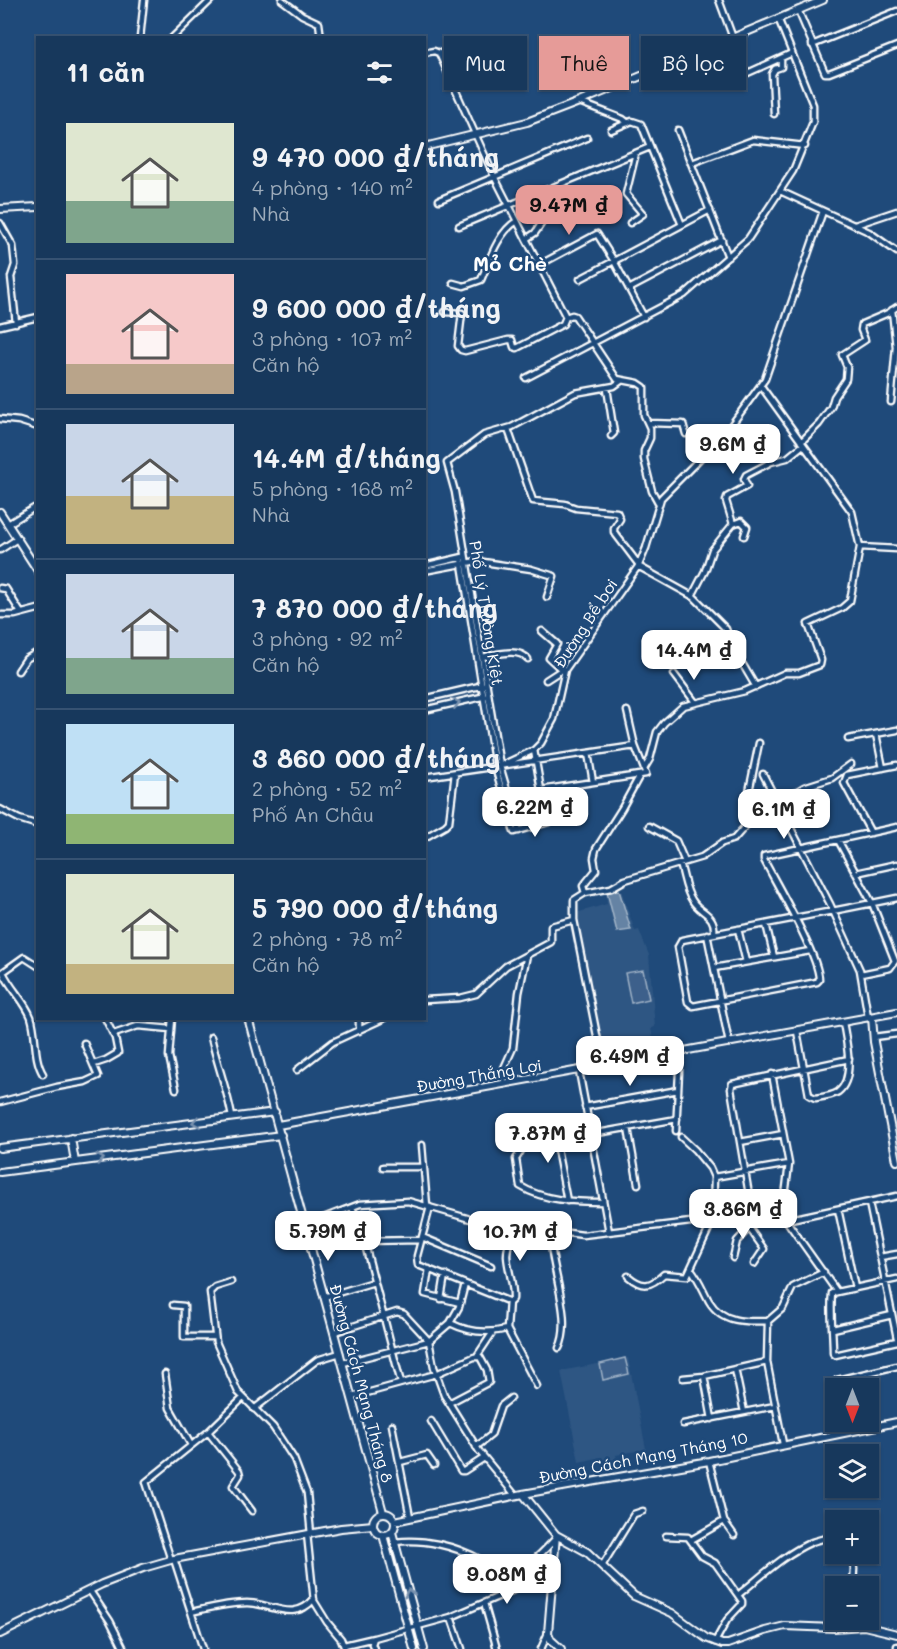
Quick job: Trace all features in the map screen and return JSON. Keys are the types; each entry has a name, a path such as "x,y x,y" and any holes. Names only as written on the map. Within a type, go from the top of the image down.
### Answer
{"street":[{"path":"140,36 144,0"},
{"path":"174,36 211,0"},
{"path":"282,0 302,15 319,23 321,36"},
{"path":"719,0 733,36"},
{"path":"738,36 823,0"},
{"path":"795,11 823,71 829,73 897,46"},
{"path":"812,45 897,11"},
{"path":"526,378 596,346 684,295 748,239 795,167 813,122 813,105 792,53 781,16"},
{"path":"426,53 434,51 439,53 494,176 566,317"},
{"path":"746,74 792,53"},
{"path":"774,114 772,74 775,69 781,67 781,58"},
{"path":"426,147 527,122 641,76"},
{"path":"579,102 628,123"},
{"path":"610,130 632,121 639,122 682,225"},
{"path":"678,130 728,257"},
{"path":"440,200 587,138"},
{"path":"692,163 753,140 804,146"},
{"path":"459,226 650,147"},
{"path":"630,222 643,214 626,194 636,153"},
{"path":"780,191 855,225 897,252"},
{"path":"526,239 535,233 552,208 566,201"},
{"path":"0,209 36,207"},
{"path":"580,279 710,210"},
{"path":"445,312 462,313 458,346 465,351 508,340 512,340 513,346 517,348 563,324 566,317 575,316 615,376 621,381 638,383 644,387 644,414 650,438 644,451 644,459 652,491 658,502 728,431 761,386 768,373 824,211"},
{"path":"855,225 897,211"},
{"path":"453,283 464,286 481,280 507,229 517,221"},
{"path":"0,223 13,246 15,265 11,277 16,323"},
{"path":"539,265 594,235 600,236 644,317"},
{"path":"629,289 722,240"},
{"path":"733,524 726,499 747,486 744,479 746,475 771,462 787,458 819,424 846,379 847,367 842,354 865,340 862,324 895,309 896,347 891,402"},
{"path":"0,327 36,318"},
{"path":"621,381 616,386 575,393 508,429 533,501 617,513 620,519 614,532 639,565 692,596 726,629 733,648 756,687"},
{"path":"644,769 650,759 655,736 660,728 683,706 740,693 785,673 799,673 821,663 808,624 842,609 850,600 860,547 852,512 761,386"},
{"path":"607,388 614,433 611,436"},
{"path":"0,419 36,426"},
{"path":"648,423 683,424 686,434"},
{"name":"Phố Lý Thường Kiệt","path":"508,429 481,437 447,463 454,486 498,766 517,831 549,822 541,790"},
{"name":"Đường Bể bơi","path":"534,750 541,743 554,719 563,670 639,565 658,502"},
{"path":"8,524 34,508"},
{"path":"0,512 36,568"},
{"path":"692,596 705,571 709,554 733,524 741,521 747,527 744,536"},
{"path":"0,550 16,539"},
{"path":"860,547 897,549"},
{"path":"427,567 464,560 489,561 553,574 547,597"},
{"name":"Phố Lý Thường Kiệt","path":"464,560 482,657 484,685"},
{"path":"0,588 6,589 21,613"},
{"path":"0,615 36,609"},
{"path":"542,631 557,644 549,656 563,670 546,680"},
{"path":"18,671 26,659 36,653"},
{"path":"482,657 510,653 524,655 528,659"},
{"path":"674,674 695,702"},
{"path":"426,699 484,685"},
{"path":"426,710 486,696"},
{"path":"498,766 534,750 541,790 646,774 635,746 627,711"},
{"path":"848,739 897,730"},
{"path":"876,734 883,768"},
{"path":"749,822 747,806 759,743"},
{"path":"426,777 635,746"},
{"path":"588,753 593,782"},
{"path":"603,1066 574,920 574,900 585,893 611,888 625,880 702,857 722,843 734,839 749,822 778,803 804,787 832,777 851,764"},
{"path":"871,833 844,783 847,775 897,765"},
{"path":"426,837 448,822 455,773"},
{"path":"585,893 583,886 596,870 594,858 596,849 640,774"},
{"path":"763,774 833,911 861,974 897,1159"},
{"path":"0,808 36,824"},
{"path":"649,825 673,838 683,863 692,900 715,922 714,933"},
{"path":"897,827 765,856 765,860 795,918 810,951 819,973 817,982 721,1002 693,1006 688,1002 679,942 682,940 707,934 766,924 795,918 833,911 897,898"},
{"path":"838,840 872,903 896,961 890,968 861,974"},
{"path":"856,873 897,864"},
{"path":"426,999 460,998 476,994 502,969 551,942 551,926 574,920"},
{"path":"766,924 774,957"},
{"path":"738,929 746,962"},
{"path":"707,934 729,1043"},
{"path":"714,968 810,951"},
{"path":"504,1084 504,1068 513,1047 519,993 527,954"},
{"path":"36,965 24,957 3,974 29,1013 34,1029 39,1066 43,1074"},
{"name":"Đường Thắng Lợi","path":"278,1125 897,1012"},
{"path":"94,1064 117,1054 114,1034 106,1020"},
{"path":"172,1020 169,1056 176,1089"},
{"name":"Đường Cách Mạng Tháng 8","path":"249,1020 383,1512"},
{"path":"359,1020 359,1031"},
{"path":"297,1070 333,1042 381,1020"},
{"path":"797,1030 810,1097 824,1096 841,1089 849,1070 843,1022"},
{"path":"114,1034 138,1026 171,1029"},
{"path":"874,1038 897,1034"},
{"path":"211,1037 220,1073 227,1087 232,1117"},
{"path":"0,1102 85,1083 99,1075 84,1043"},
{"path":"676,1131 680,1052"},
{"path":"753,1218 732,1084 849,1059"},
{"path":"579,1071 609,1232"},
{"path":"772,1074 789,1164 784,1220 837,1292"},
{"path":"585,1107 678,1090"},
{"path":"0,1148 274,1112"},
{"path":"603,1202 567,1201 527,1191 520,1186 516,1159 524,1146 677,1119"},
{"path":"552,1123 567,1201"},
{"path":"628,1128 638,1184"},
{"path":"740,1142 783,1134"},
{"path":"0,1172 281,1135"},
{"path":"628,1276 636,1282 647,1285 656,1282 664,1274 687,1276 713,1220 714,1177 710,1168 681,1137"},
{"path":"71,1138 75,1162"},
{"path":"422,1145 428,1207 417,1263 508,1301 513,1299 514,1291 507,1258 511,1240 508,1227"},
{"path":"714,1177 789,1164"},
{"path":"383,1167 423,1167"},
{"path":"305,1225 366,1203 401,1201 493,1226 524,1227 576,1235 713,1220 742,1218 784,1220 897,1196"},
{"path":"869,1203 885,1282 897,1340 835,1355 832,1353 830,1315 832,1293 885,1282 897,1279"},
{"path":"352,1207 364,1241 401,1383"},
{"path":"838,1209 855,1288"},
{"path":"742,1218 764,1249 754,1264"},
{"path":"733,1258 737,1241 748,1229"},
{"path":"550,1231 550,1252 564,1324 559,1348"},
{"path":"364,1241 421,1239 490,1266"},
{"path":"880,1257 897,1254"},
{"path":"429,1269 424,1293 460,1303"},
{"path":"691,1269 699,1279 714,1308 722,1314 732,1320 768,1321 783,1308 794,1287 824,1272"},
{"path":"441,1299 445,1275"},
{"path":"231,1282 216,1287 210,1292 215,1337 238,1392 278,1433 294,1459 307,1493 314,1599 327,1623 345,1647 452,1617 553,1573"},
{"path":"324,1297 374,1282"},
{"path":"343,1363 429,1341 450,1323 460,1303 465,1284"},
{"path":"508,1301 507,1329 537,1386"},
{"path":"172,1305 184,1306 184,1337 215,1337"},
{"path":"335,1332 401,1312 429,1341 436,1374 448,1402 476,1447 514,1495"},
{"path":"832,1329 892,1315"},
{"path":"768,1321 767,1362 783,1444"},
{"path":"450,1323 467,1330 493,1332 507,1329"},
{"path":"352,1397 436,1374 477,1356 493,1332"},
{"path":"254,1409 317,1360 340,1353"},
{"path":"448,1402 489,1382 482,1359 477,1356"},
{"path":"682,1378 704,1376 767,1362"},
{"path":"846,1378 897,1366"},
{"path":"735,1369 744,1412"},
{"path":"165,1374 170,1408 191,1445"},
{"path":"704,1376 712,1419"},
{"path":"203,1649 146,1482 208,1432 243,1398"},
{"path":"476,1447 491,1435 501,1406 511,1398"},
{"path":"683,1424 775,1406"},
{"path":"431,1421 461,1471 484,1458"},
{"name":"Đường Cách Mạng Tháng 10","path":"395,1521 514,1495 709,1461 897,1422"},
{"path":"392,1425 410,1517"},
{"path":"208,1432 239,1471 240,1475 233,1486 252,1512"},
{"path":"400,1462 427,1455 434,1466"},
{"path":"709,1461 724,1521 734,1535"},
{"path":"523,1494 556,1536 583,1549 634,1596 672,1613 719,1645 785,1626 825,1628"},
{"path":"602,1566 634,1514 643,1511"},
{"path":"392,1532 383,1535 376,1532 372,1525 375,1516 383,1512 391,1515 395,1521 392,1532 394,1542 424,1649"},
{"path":"691,1540 724,1521"},
{"path":"0,1634 117,1577 172,1560 309,1534 372,1525"},
{"path":"383,1535 414,1649"},
{"path":"394,1542 413,1541 445,1546 505,1573 537,1560 556,1536"},
{"path":"541,1649 548,1633 556,1536"},
{"path":"666,1536 684,1536 691,1540 702,1557 715,1563 738,1595 742,1604 727,1620 719,1645"},
{"path":"738,1595 776,1563 797,1550 825,1538"},
{"path":"90,1591 110,1621 124,1649"},
{"path":"190,1612 230,1604 251,1603 279,1611 288,1611 304,1608 314,1599"},
{"path":"484,1603 497,1649"},
{"path":"452,1617 462,1649"},
{"path":"879,1629 897,1634"},
{"path":"548,1633 551,1640 561,1649"},
{"path":"374,1638 372,1644 374,1649"}],"shaded area":[{"path":"619,890 631,930 617,932 607,892"},
{"path":"621,890 635,931 639,930 649,955 655,1027 651,1028 654,1045 603,1054 576,913 607,904 606,892"},
{"path":"643,970 649,999 631,1003 625,973"},
{"path":"625,1358 629,1374 603,1380 600,1364"},
{"path":"628,1358 646,1449 616,1455 618,1467 605,1469 602,1457 579,1462 561,1371"}],"district":[{"name":"Mỏ Chè","path":"510,263"}]}
